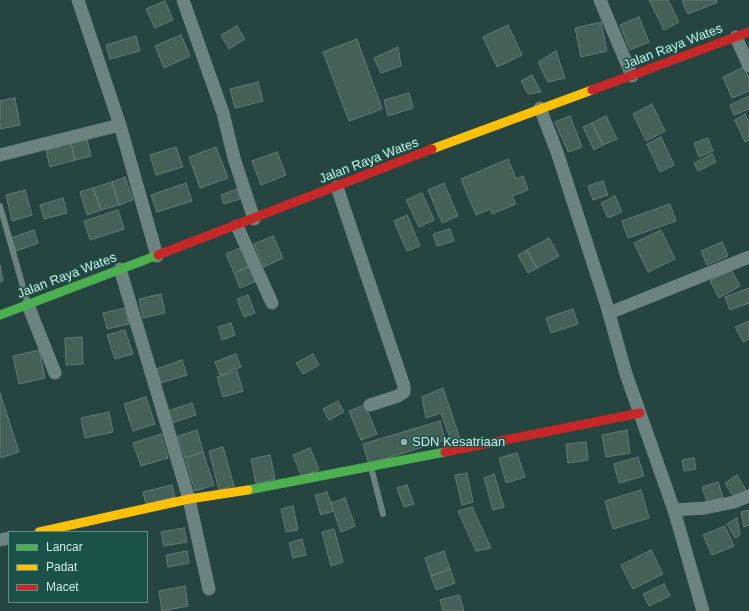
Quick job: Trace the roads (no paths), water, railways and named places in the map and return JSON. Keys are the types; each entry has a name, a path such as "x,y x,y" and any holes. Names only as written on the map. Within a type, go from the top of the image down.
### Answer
{"main road":[{"name":"Jalan Raya Wates","path":"0,316 120,269 254,220 540,108 632,76 749,32"},
{"path":"44,531 189,500 262,488 640,413"}],"street":[{"path":"78,0 120,125 157,256"},
{"path":"183,0 223,113 234,158 254,220"},
{"path":"600,0 632,76"},
{"path":"736,37 749,66"},
{"path":"540,108 557,152 640,413 674,510 703,611"},
{"path":"0,155 120,125"},
{"path":"337,187 404,386 404,392 398,396 370,405"},
{"path":"237,226 272,304"},
{"path":"609,313 749,257"},
{"path":"120,269 189,500 209,589"},
{"path":"28,305 55,373"},
{"path":"674,510 705,508 734,502 749,496"}],"lane":[{"path":"0,206 28,305"},
{"path":"371,466 383,514"}],"place":[{"name":"SDN Kesatriaan","path":"404,442"}]}
